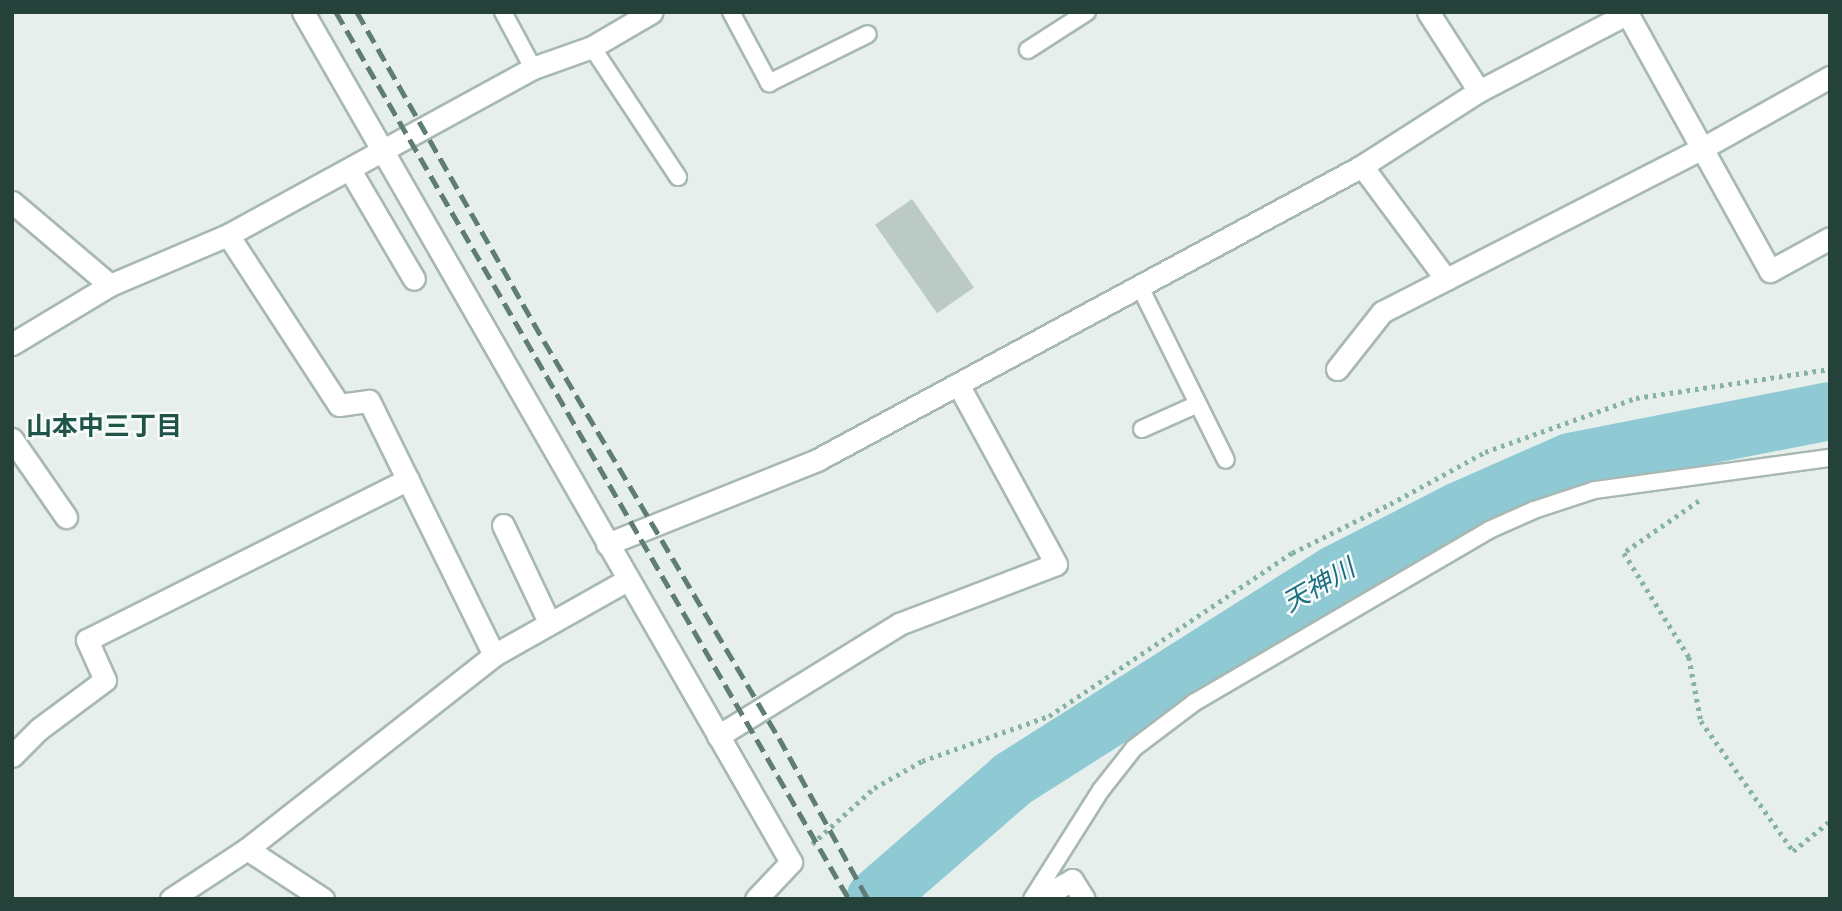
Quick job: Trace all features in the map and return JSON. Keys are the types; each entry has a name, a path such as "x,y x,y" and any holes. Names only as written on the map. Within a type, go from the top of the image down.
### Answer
{"street":[{"path":"303,12 791,862 756,899"},
{"path":"12,344 110,285 228,235 533,68 592,47 652,12"},
{"path":"1428,12 1479,91"},
{"path":"607,544 817,460 1362,166 1479,91 1628,13 1770,271 1830,238"},
{"path":"1337,369 1382,312 1701,149 1830,77"},
{"path":"1362,166 1446,279"},
{"path":"350,170 414,279"},
{"path":"12,202 110,285"},
{"path":"228,235 339,405 369,401 494,655"},
{"path":"718,736 899,624 1056,564 958,384"},
{"path":"12,439 66,517"},
{"path":"12,756 39,729 106,681 87,640 408,480"},
{"path":"503,525 549,622"},
{"path":"171,899 247,849 494,655 627,580"},
{"path":"247,849 323,899"},
{"path":"1038,899 1072,880 1084,899"}],"lane":[{"path":"503,12 533,68"},
{"path":"731,12 769,83 868,34"},
{"path":"1028,50 1087,12"},
{"path":"592,47 678,177"},
{"path":"1139,285 1226,460"},
{"path":"1142,429 1198,404"},
{"path":"1032,899 1101,790 1134,748 1195,702 1489,530 1534,510 1620,485 1740,472 1830,458"}],"path":[{"path":"791,862 873,788 922,761 1049,716 1292,553 1485,452 1636,398 1830,369"},
{"path":"1740,472 1624,553 1689,657 1701,721 1793,851 1830,821"}],"building":[{"path":"912,199 974,287 937,313 875,225"}],"waterway":[{"name":"天神川","path":"875,899 1013,779 1336,574 1459,511 1570,462 1830,411"}],"railway":[{"path":"336,12 849,899"},
{"path":"357,12 544,341 779,738 868,899"}],"district":[{"name":"山本中三丁目","path":"104,427"}]}
